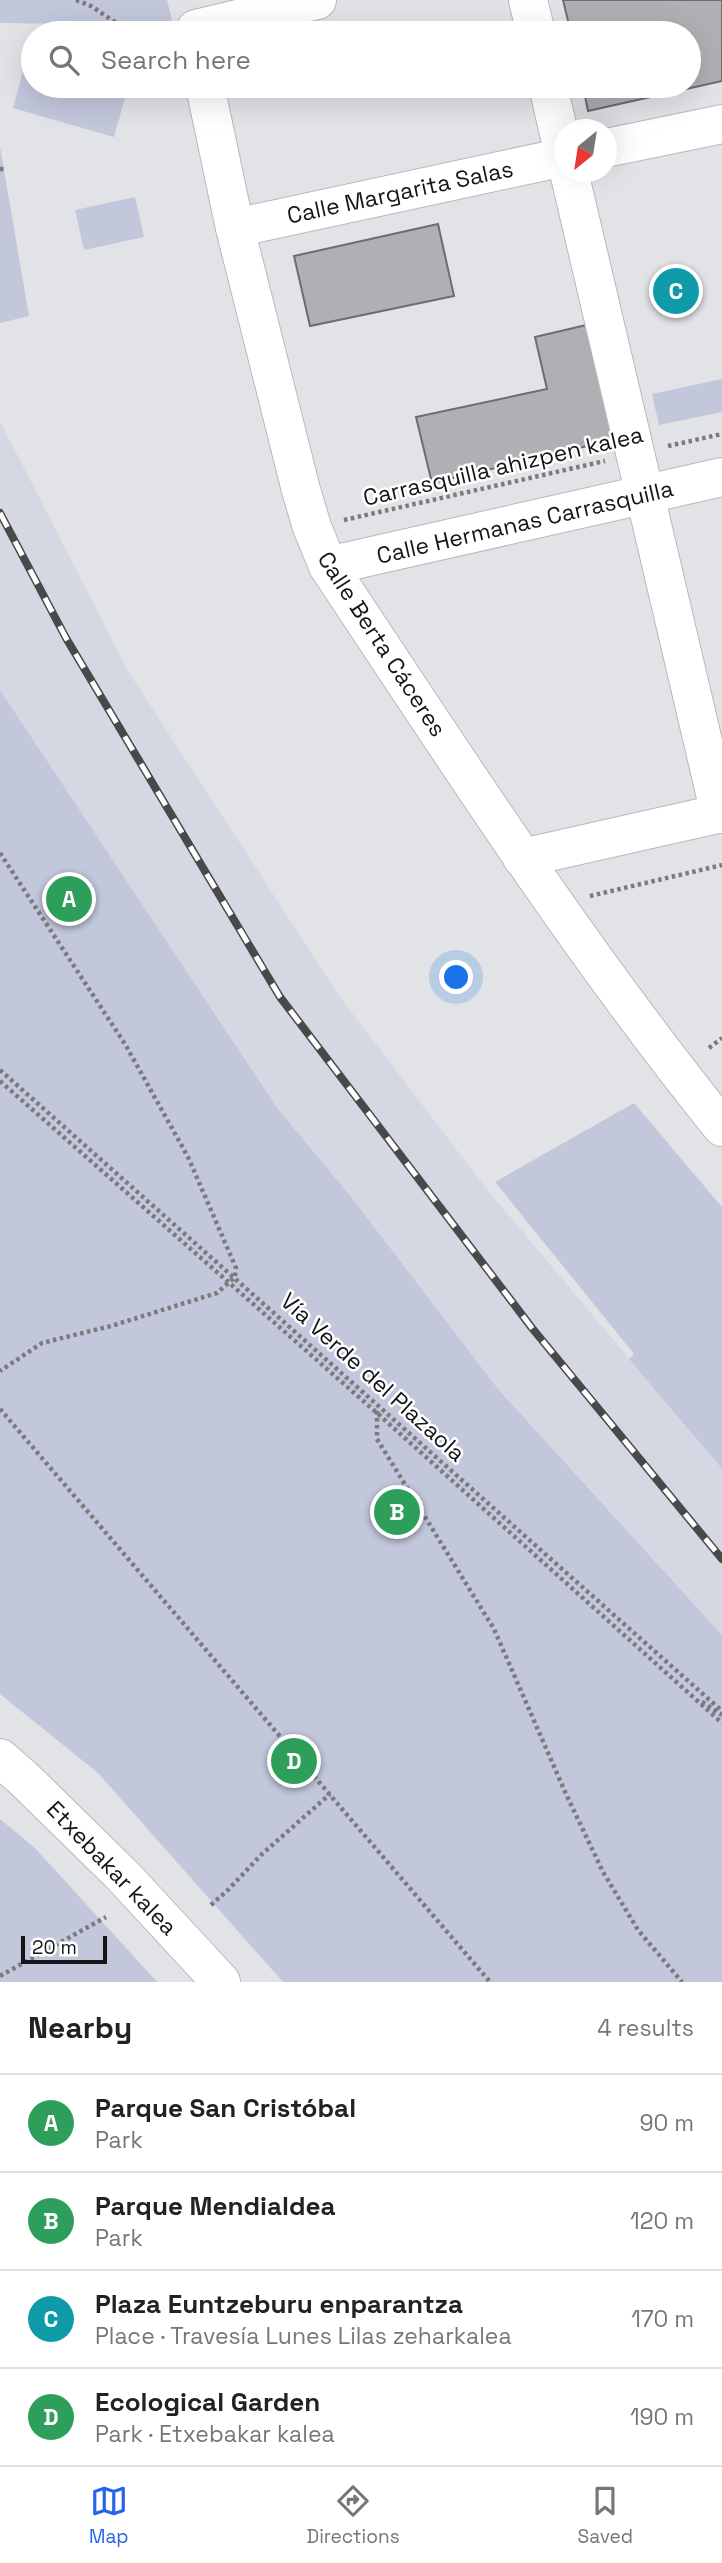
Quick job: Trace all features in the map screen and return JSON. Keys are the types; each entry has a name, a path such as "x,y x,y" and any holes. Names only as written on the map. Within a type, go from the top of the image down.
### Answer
{"street":[{"path":"194,21 317,0"},
{"path":"528,0 533,21"},
{"name":"Calle Berta Cáceres","path":"207,98 234,228 312,527 327,566 522,858 657,1047 722,1127"},
{"path":"551,98 556,119"},
{"path":"617,146 722,124"},
{"name":"Calle Margarita Salas","path":"234,228 554,158"},
{"path":"522,858 721,814 636,454 635,386 585,193"},
{"name":"Calle Hermanas Carrasquilla","path":"327,566 722,477"},
{"name":"Etxebakar kalea","path":"0,1758 123,1876 221,1982"}],"path":[{"path":"76,0 91,6 113,21"},
{"name":"Carrasquilla ahizpen kalea","path":"312,527 722,434"},
{"path":"0,853 125,1044 188,1157 236,1268 235,1276 216,1293 124,1322 42,1343 0,1371"},
{"path":"556,903 722,865"},
{"path":"709,1048 722,1038"},
{"name":"Vía Verde del Plazaola","path":"0,1070 235,1276 722,1713"},
{"path":"0,1081 377,1413 722,1723"},
{"path":"377,1403 377,1439 494,1629 603,1872 638,1930 681,1982"},
{"path":"0,1409 491,1982"},
{"path":"690,1694 722,1713"},
{"path":"211,1905 261,1855 330,1794"},
{"path":"0,1976 106,1917"}],"shaded area":[{"path":"0,0 167,0 172,21 21,21 21,23 0,23"},
{"path":"21,78 21,98 125,98 114,137 13,108"},
{"path":"0,147 29,316 0,323"},
{"path":"135,197 144,237 84,250 75,210"},
{"path":"722,379 722,412 659,425 652,394"},
{"path":"0,421 128,671 340,997 485,1187 722,1469 722,1635 498,1389 352,1198 278,1109 0,690"},
{"path":"0,690 278,1109 352,1198 498,1389 722,1635 722,1982 283,1982 98,1773 0,1694"},
{"path":"634,1103 722,1207 722,1469 629,1359 634,1354 495,1182"},
{"path":"0,1819 35,1848 157,1982 0,1982"}],"building":[{"path":"563,0 722,0 722,81 701,86 701,21 568,21"},
{"path":"585,98 646,98 588,111"},
{"path":"438,224 454,296 310,326 294,256"},
{"path":"595,323 621,438 432,483 416,417 547,389 535,337"}],"railway":[{"path":"0,513 66,638 280,997 532,1328 722,1559"}],"place":[{"name":"Plaza Euntzeburu enparantza","path":"676,291"},
{"name":"Parque San Cristóbal","path":"69,899"},
{"name":"Parque Mendialdea","path":"397,1512"},
{"name":"Ecological Garden","path":"294,1761"}]}
